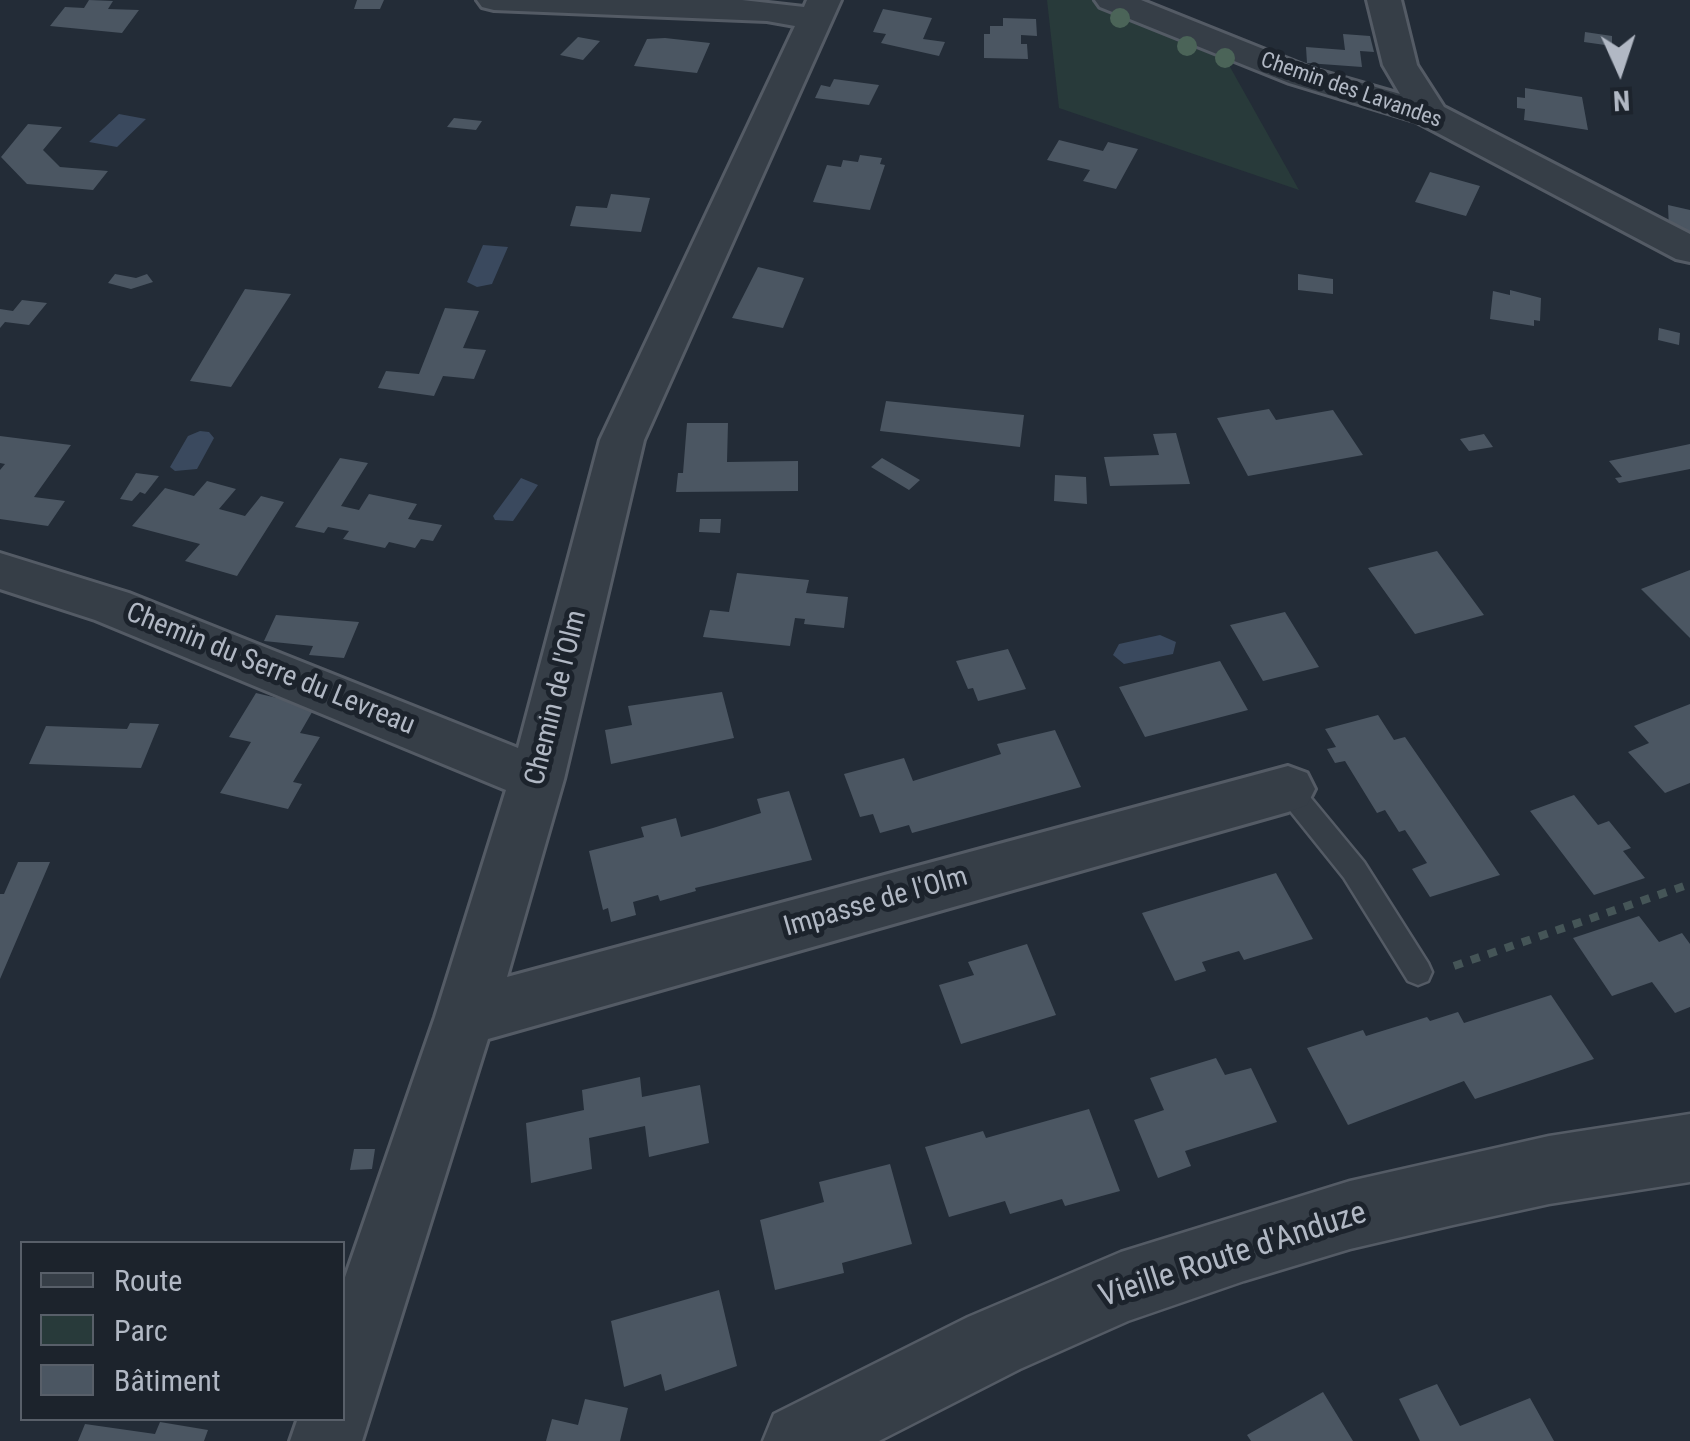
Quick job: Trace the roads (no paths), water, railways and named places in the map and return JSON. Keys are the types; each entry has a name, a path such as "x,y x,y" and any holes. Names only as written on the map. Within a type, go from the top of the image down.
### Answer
{"street":[{"name":"Chemin de l'Olm","path":"345,1382 465,1017 537,779 622,440 819,11 494,0"},
{"name":"Chemin des Lavandes","path":"1112,0 1302,76 1430,114 1690,250"},
{"path":"1384,0 1400,65 1430,114"},
{"name":"Chemin du Serre du Levreau","path":"0,571 112,606 537,779"},
{"name":"Impasse de l'Olm","path":"465,1017 1288,789"},
{"name":"Vieille Route d'Anduze","path":"801,1441 1012,1335 1120,1288 1244,1246 1350,1215 1549,1170 1690,1148"}],"lane":[{"path":"1288,789 1354,870 1418,972"}],"water":[{"path":"119,114 146,119 117,147 89,142"},
{"path":"483,245 508,247 492,284 477,287 467,282"},
{"path":"209,432 214,438 197,469 175,471 170,467 188,436"},
{"path":"521,478 538,485 513,521 495,520 493,516"},
{"path":"1160,635 1176,642 1173,654 1124,664 1113,655 1119,644"}]}
